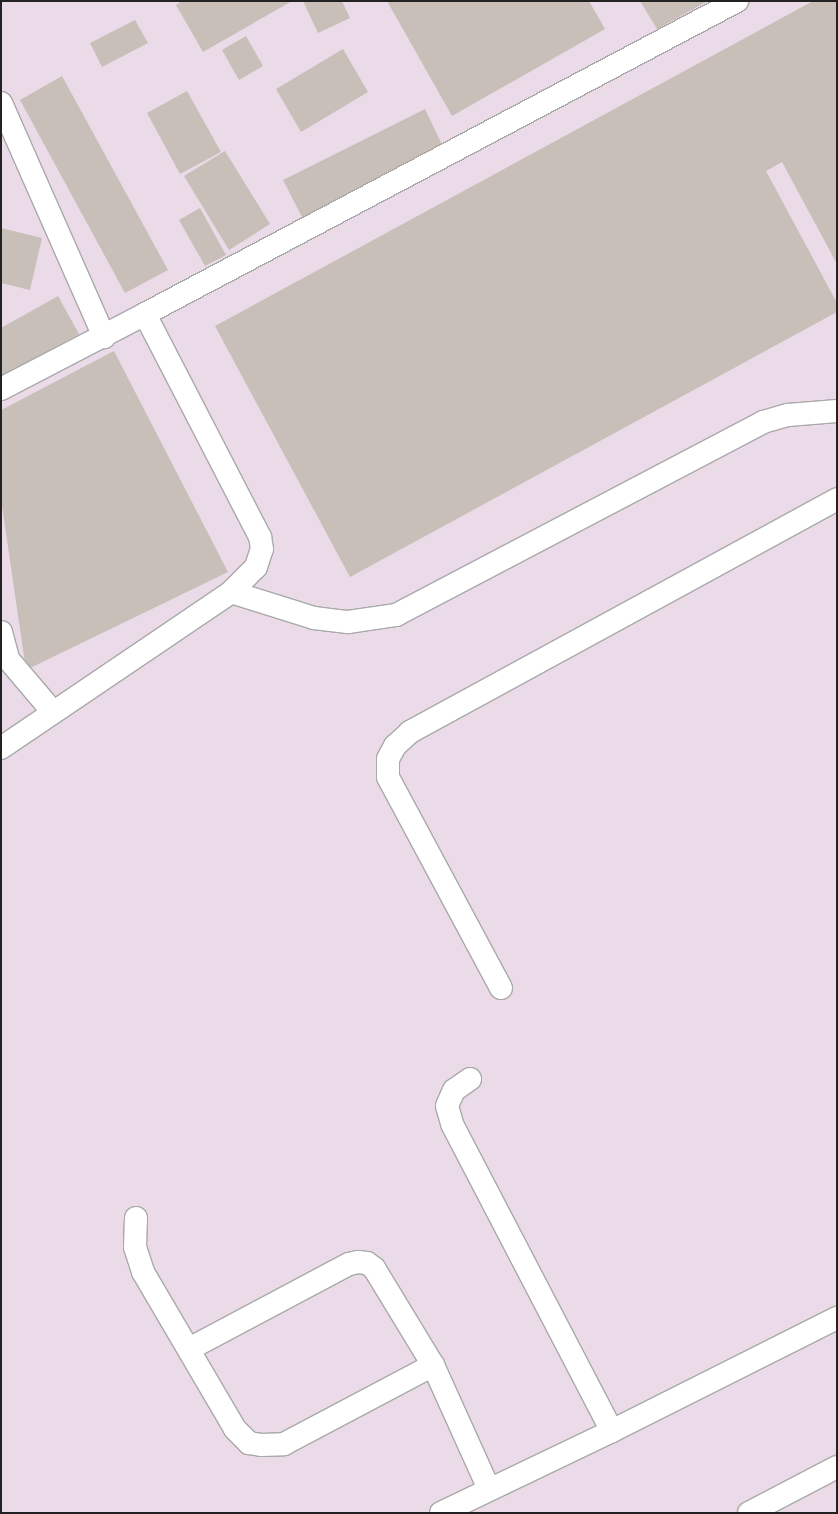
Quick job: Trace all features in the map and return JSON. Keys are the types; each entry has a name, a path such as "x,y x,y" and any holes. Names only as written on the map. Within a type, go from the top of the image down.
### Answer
{"lane":[{"path":"1,389 104,337 738,1"},
{"path":"1,102 104,337"},
{"path":"1,748 231,592 256,568 262,549 260,537 146,314"},
{"path":"231,592 314,618 348,622 396,615 763,422 788,415 837,411"},
{"path":"501,988 388,776 388,759 395,746 410,732 837,499"},
{"path":"1,632 8,659 53,712"},
{"path":"470,1079 454,1090 447,1106 452,1124 612,1431"},
{"path":"136,1218 135,1247 139,1265 241,1436 249,1443 261,1446 284,1444 433,1365"},
{"path":"189,1349 349,1264 358,1262 367,1263 374,1268 433,1365 489,1489"},
{"path":"441,1513 612,1431 837,1318"},
{"path":"749,1513 837,1467"}],"shaded area":[{"path":"1,1 837,1 837,1513 1,1513"}],"building":[{"path":"182,1 292,1 203,52 176,5"},
{"path":"303,1 342,1 350,18 318,33"},
{"path":"387,1 589,1 605,29 452,116"},
{"path":"640,1 708,1 657,29"},
{"path":"813,1 837,1 837,264 782,162 766,171 837,303 837,312 350,577 215,326"},
{"path":"135,20 148,43 102,67 90,43"},
{"path":"246,36 263,66 239,80 222,50"},
{"path":"343,49 368,92 301,132 276,89"},
{"path":"62,76 168,270 125,293 20,100"},
{"path":"187,91 221,152 180,174 147,113"},
{"path":"425,109 444,149 303,219 283,180"},
{"path":"225,151 270,224 229,250 184,176"},
{"path":"200,208 226,255 205,266 179,220"},
{"path":"1,228 42,238 30,290 1,283"},
{"path":"58,296 79,334 1,377 1,328"},
{"path":"114,351 228,572 26,670 1,499 1,410"}]}
